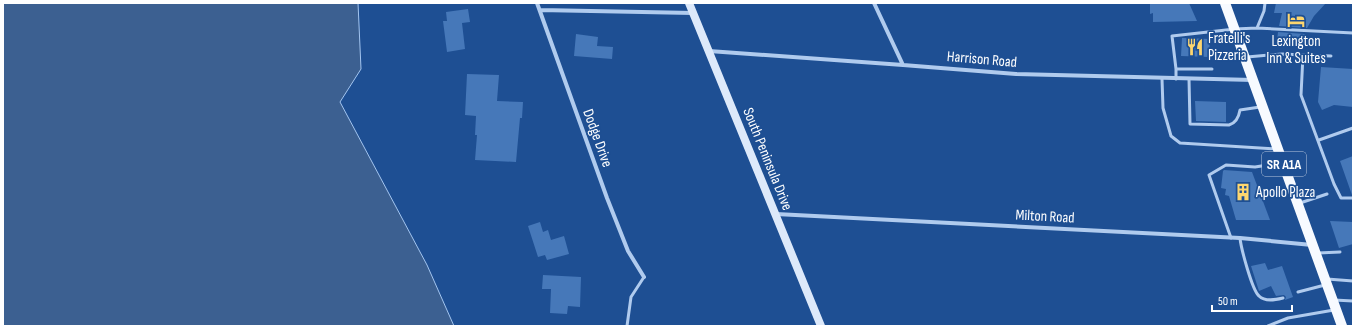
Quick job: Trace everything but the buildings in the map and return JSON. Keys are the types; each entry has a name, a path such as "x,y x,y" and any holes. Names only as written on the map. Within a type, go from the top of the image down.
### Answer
{"main road":[{"name":"South Peninsula Drive","path":"689,3 821,326"},
{"name":"SR A1A","path":"1225,3 1342,326"}],"street":[{"name":"Dodge Drive","path":"537,3 615,218 628,251 644,277"},
{"path":"874,3 902,65"},
{"path":"540,10 694,13"},
{"name":"Harrison Road","path":"709,51 1016,74 1162,79 1253,80"},
{"name":"Milton Road","path":"776,214 1240,238 1314,249"}],"lane":[{"path":"1257,28 1264,11 1265,3"},
{"path":"1176,79 1172,36 1257,28 1353,33"},
{"path":"1245,57 1282,54 1332,56"},
{"path":"1303,55 1301,95 1340,198 1353,198"},
{"path":"1176,69 1212,69"},
{"path":"1162,79 1164,108 1171,136 1180,143 1278,149"},
{"path":"1189,79 1190,124 1229,125 1233,124 1239,115 1240,110 1263,107"},
{"path":"1318,140 1353,128"},
{"path":"1231,238 1209,175 1226,165 1255,167 1283,163"},
{"path":"1298,204 1327,194"},
{"path":"1240,238 1257,294 1268,300 1283,298"},
{"path":"1314,249 1340,252"},
{"path":"627,326 631,297 644,277"},
{"path":"1298,292 1326,282 1353,280"},
{"path":"1332,300 1353,301"},
{"path":"1268,326 1288,318 1336,310"}],"water":[{"path":"3,3 358,3 361,69 340,102 427,265 454,326 3,326"}],"place":[{"name":"Lexington Inn & Suites","path":"1296,20"},
{"name":"Fratelli's Pizzeria","path":"1195,47"},
{"name":"Apollo Plaza","path":"1243,192"}]}
